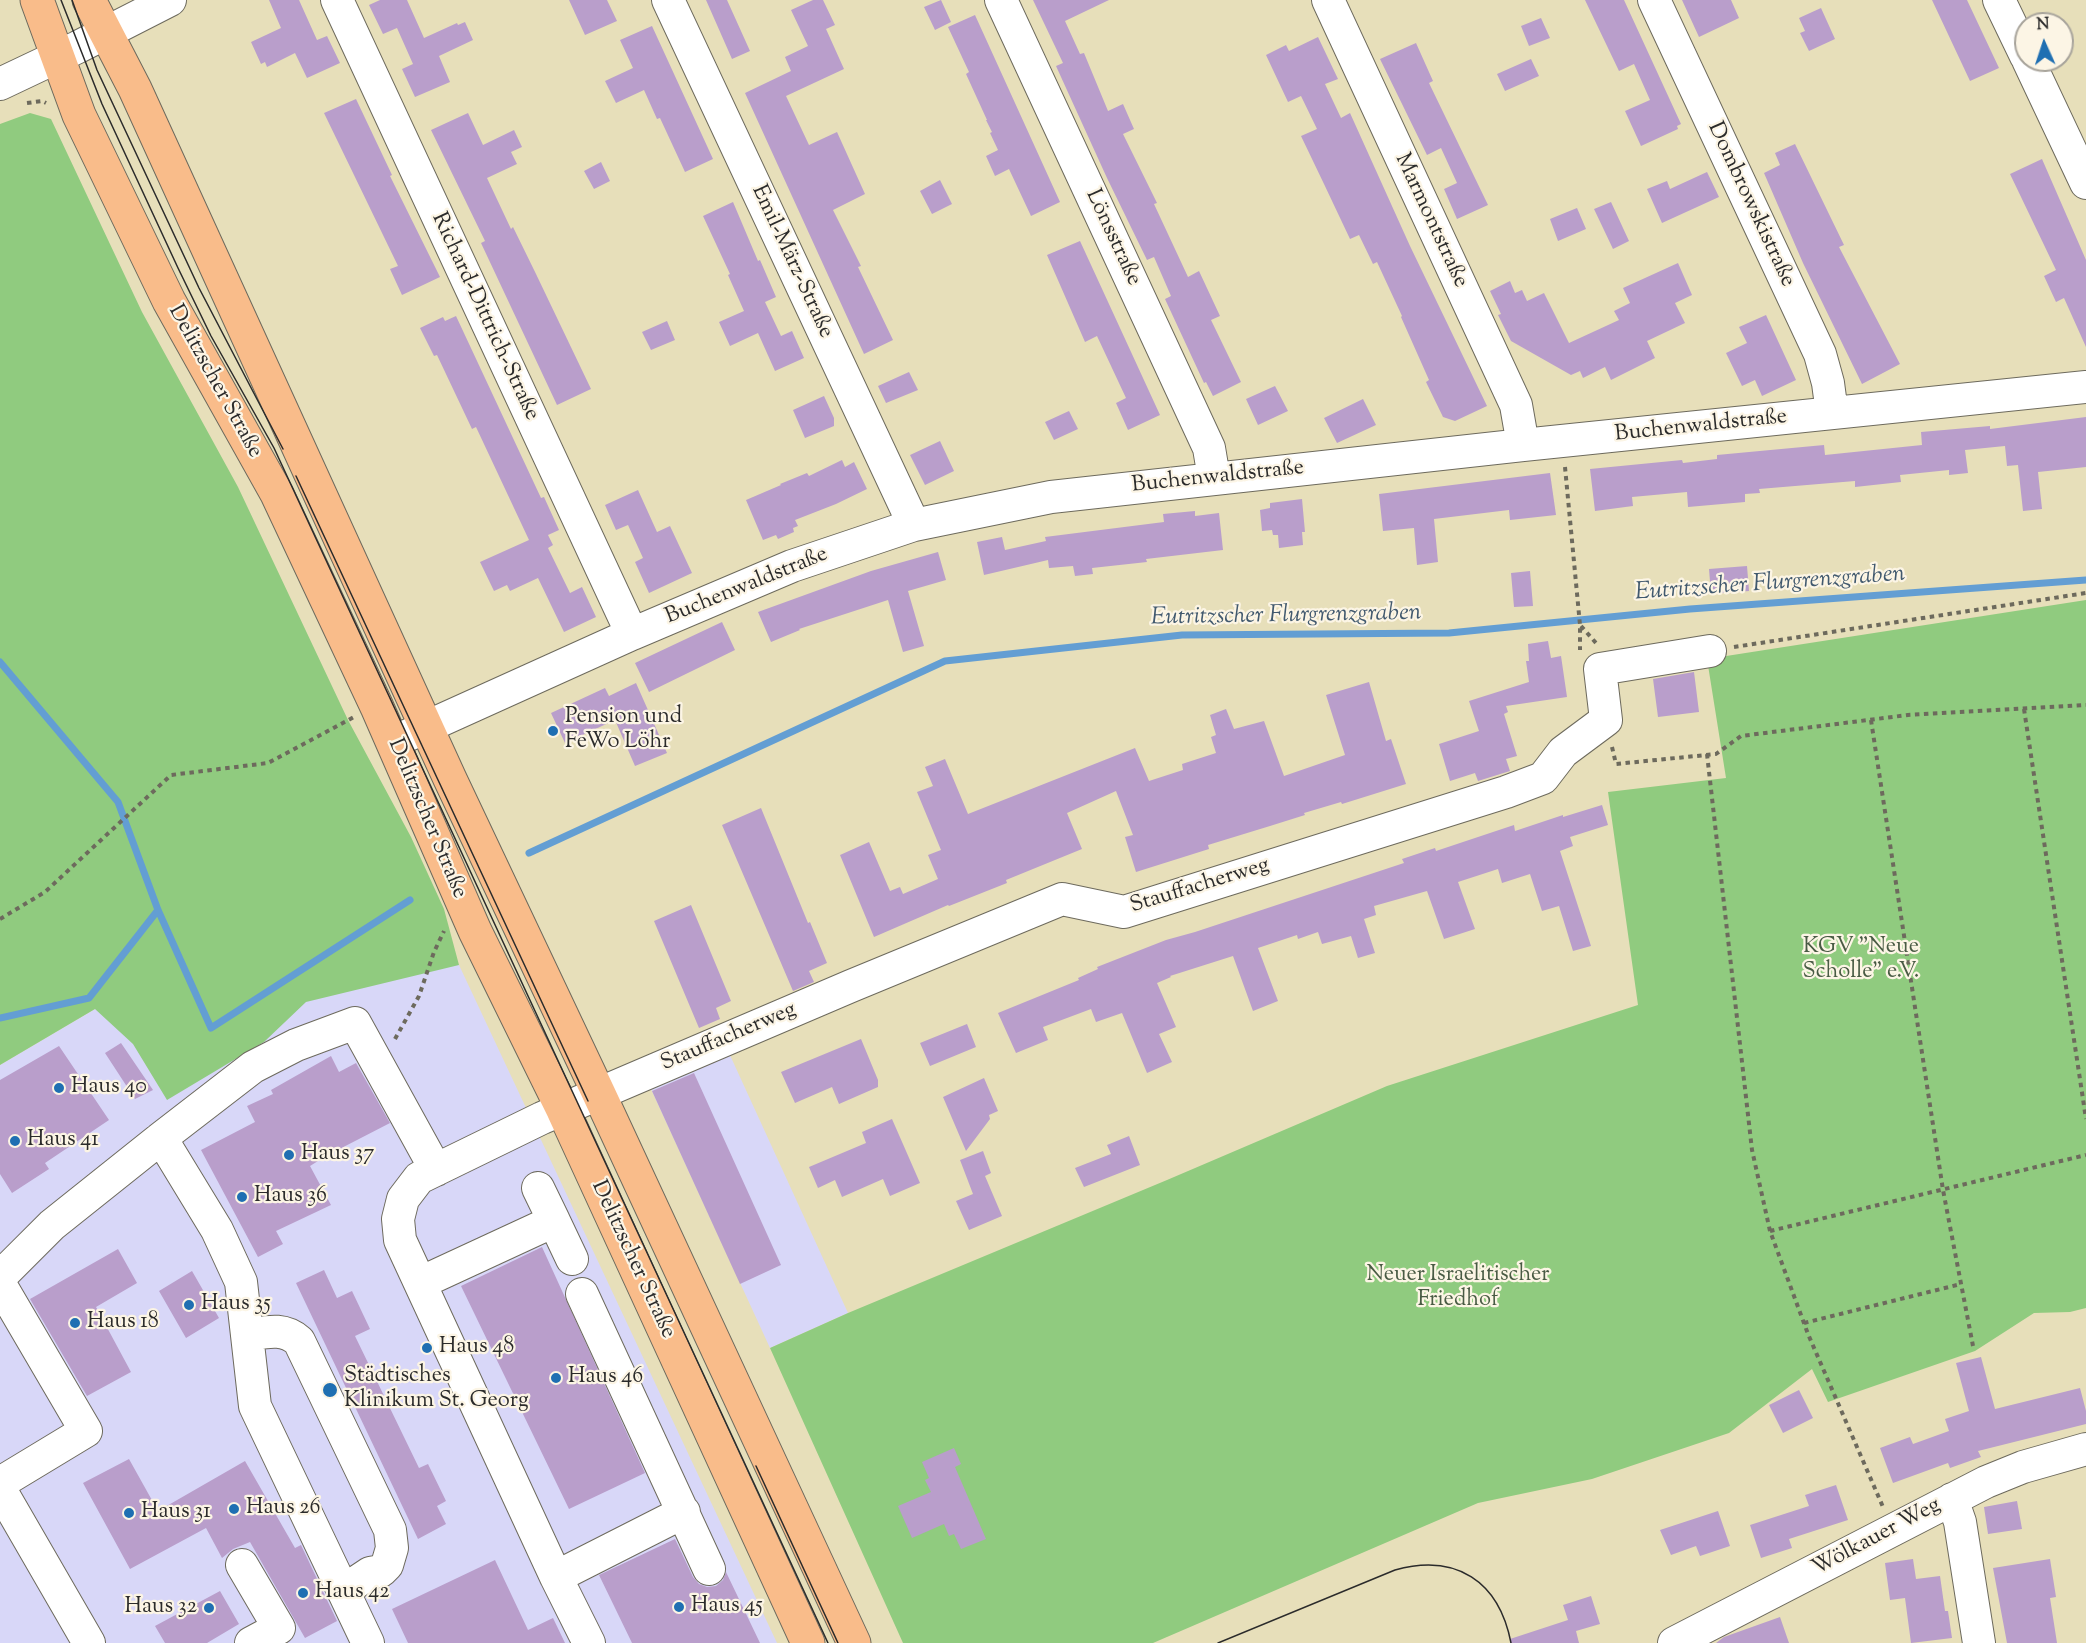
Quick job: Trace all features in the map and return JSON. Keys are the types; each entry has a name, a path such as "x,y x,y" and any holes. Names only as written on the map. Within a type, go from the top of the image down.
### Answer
{"main road":[{"name":"Delitzscher Straße","path":"37,0 79,115 169,301 277,494 393,742 475,932 562,1110 808,1643"},
{"name":"Delitzscher Straße","path":"89,0 135,88 426,726 854,1643"}],"street":[{"path":"10,95 58,57 170,0"},
{"name":"Richard-Dittrich-Straße","path":"337,0 632,634"},
{"name":"Emil-März-Straße","path":"668,0 914,525"},
{"name":"Lönsstraße","path":"1001,0 1209,448 1214,478"},
{"name":"Marmontstraße","path":"1328,0 1516,405 1522,445"},
{"name":"Dombrowskistraße","path":"1654,0 1820,354 1828,383 1832,413"},
{"path":"1999,0 2014,31"},
{"path":"2034,72 2086,183"},
{"name":"Buchenwaldstraße","path":"393,742 632,634 792,566 914,525 1051,497 1522,445 2086,387"},
{"path":"1606,720 1600,669 1710,651"},
{"name":"Stauffacherweg","path":"589,1643 556,1577 400,1240 398,1219 403,1199 419,1178 562,1110 851,986 1062,899 1124,912 1543,778 1563,752 1606,720"},
{"path":"0,1277 52,1225 161,1137 253,1067 296,1045 355,1023 436,1170"},
{"path":"161,1137 217,1230 241,1282 255,1406 368,1643"},
{"path":"538,1188 572,1259"},
{"path":"420,1283 554,1221"},
{"path":"0,1284 86,1431 0,1483"},
{"path":"582,1294 709,1569"},
{"path":"247,1335 272,1332 289,1333 299,1341 390,1530 392,1548 387,1565 381,1571 370,1574 343,1592"},
{"name":"Wölkauer Weg","path":"1674,1643 1986,1482 2023,1467 2086,1449"},
{"path":"0,1489 89,1643"},
{"path":"1952,1499 1960,1522 1979,1643"},
{"path":"556,1577 684,1512"},
{"path":"242,1565 284,1635 250,1643"}],"path":[{"path":"10,95 48,104"},
{"path":"1563,441 1580,626"},
{"path":"1710,651 2086,593"},
{"path":"1606,720 1616,764 1716,754 1741,736 1908,715 2086,705"},
{"path":"2024,708 2086,1119"},
{"path":"0,919 45,892 171,775 268,763 354,717"},
{"path":"1871,720 1943,1190 1973,1346"},
{"path":"1707,754 1752,1150 1770,1231 1804,1323 1893,1530"},
{"path":"378,1068 419,996 434,952 448,921"},
{"path":"1770,1231 2086,1155"},
{"path":"1804,1323 1961,1284"}],"shaded area":[{"name":"Städtisches Klinikum St. Georg","path":"195,957 459,965 777,1643 0,1643 0,1065 95,1009"},
{"path":"729,1053 848,1313 770,1348 651,1089"}],"green space":[{"path":"30,113 51,119 142,312 238,487 348,720 411,837 444,909 459,965 306,1002 264,1042 167,1100 133,1044 95,1009 0,1065 0,124"},
{"path":"2086,600 2086,1308 2070,1312 2034,1313 1975,1351 1828,1402 1812,1369 1729,1433 1592,1479 1478,1503 1153,1643 903,1643 770,1348 1387,1086 1638,1005 1608,792 1726,778 1707,659"}],"building":[{"path":"269,0 299,0 317,40 327,36 340,63 307,78 295,53 267,67 265,62 261,64 251,42 281,28"},
{"path":"380,0 407,0 424,38 457,23 458,25 465,22 473,40 439,56 450,82 415,97 402,69 413,64 397,28 383,34 369,5"},
{"path":"569,0 607,0 617,21 585,35"},
{"path":"706,0 727,0 750,51 732,59"},
{"path":"813,0 823,0 835,25 826,29 844,69 786,96 809,145 837,132 865,194 833,210 861,266 858,267 893,340 864,354 745,93 791,71 785,57 808,46 791,10"},
{"path":"941,0 951,22 935,30 924,7"},
{"path":"1033,0 1109,0 1065,21 1080,54 1084,53 1108,111 1123,104 1134,129 1123,134 1157,203 1154,204 1188,277 1199,271 1220,316 1211,320 1241,382 1213,396 1206,382 1204,383 1165,299 1171,296 1154,257 1147,260 1056,66 1063,63"},
{"path":"1585,0 1624,0 1681,124 1677,126 1678,129 1641,146 1625,111 1650,100 1634,64 1619,71"},
{"path":"1682,0 1731,0 1739,18 1699,37"},
{"path":"1932,0 1967,0 1999,68 1970,81"},
{"path":"1821,8 1835,39 1809,51 1800,33 1805,31 1799,18"},
{"path":"975,15 1060,202 1031,216 1009,169 995,176 986,156 998,150 966,74 969,72 948,27"},
{"path":"1541,18 1550,38 1529,46 1521,26"},
{"path":"652,26 713,159 685,172 644,90 616,103 605,81 633,68 620,40"},
{"path":"1318,37 1338,79 1325,84 1341,118 1350,113 1410,246 1487,406 1455,421 1443,417 1426,382 1429,380 1377,262 1373,264 1359,235 1350,239 1301,136 1317,129 1301,96 1288,102 1266,55 1286,45 1289,51"},
{"path":"1416,43 1433,81 1429,83 1488,205 1457,219 1444,189 1457,183 1441,148 1427,155 1380,59"},
{"path":"1531,59 1539,76 1505,91 1497,74"},
{"path":"356,99 392,175 390,176 440,277 402,295 390,269 398,266 324,113"},
{"path":"468,113 483,145 514,130 522,147 511,152 517,164 487,178 591,389 557,405 481,243 485,241 431,130"},
{"path":"1795,144 1844,245 1839,247 1900,364 1862,384 1803,263 1764,173 1780,165 1775,153"},
{"path":"2042,159 2086,260 2086,347 2064,298 2056,302 2044,276 2056,270 2010,174"},
{"path":"601,162 610,181 594,189 584,171"},
{"path":"1707,172 1719,197 1662,223 1647,189 1667,181 1670,189"},
{"path":"940,180 952,204 932,214 920,191"},
{"path":"733,202 776,297 765,302 781,336 792,331 804,358 775,371 758,333 730,346 719,322 744,311 728,275 730,274 703,216"},
{"path":"1611,202 1629,241 1613,249 1594,209"},
{"path":"1577,208 1586,229 1558,241 1550,219"},
{"path":"1080,241 1160,415 1128,430 1116,403 1126,398 1097,336 1085,342 1047,255"},
{"path":"1678,263 1692,295 1675,303 1685,323 1647,341 1655,358 1611,380 1605,367 1583,378 1580,371 1571,375 1511,341 1498,315 1501,314 1490,291 1510,281 1515,293 1522,290 1527,301 1544,293 1569,343 1619,320 1614,311 1630,303 1623,288"},
{"path":"1766,315 1796,380 1762,396 1755,380 1742,386 1726,353 1747,343 1739,327"},
{"path":"456,316 541,498 544,497 559,530 548,535 553,545 548,548 570,593 582,587 596,617 564,632 538,578 510,591 507,585 494,591 480,562 529,540 476,427 472,429 437,355 434,356 420,328 443,317 445,321"},
{"path":"667,321 675,340 651,350 642,332"},
{"path":"909,372 918,390 886,403 878,386"},
{"path":"1275,386 1288,411 1258,425 1246,399"},
{"path":"824,396 834,418 834,426 805,438 793,410"},
{"path":"1363,399 1376,425 1337,443 1324,418"},
{"path":"1069,411 1078,429 1054,440 1045,422"},
{"path":"2086,417 2086,467 2038,472 2042,509 2023,511 2018,465 2007,466 2005,446 1965,450 1968,473 1949,475 1949,470 1900,475 1901,482 1855,487 1855,481 1759,489 1760,493 1745,494 1745,502 1688,507 1687,492 1632,497 1633,506 1595,511 1590,469 1682,460 1683,463 1717,459 1717,455 1824,445 1825,455 1922,445 1921,432 1990,426 1990,429"},
{"path":"940,441 954,471 925,485 910,455"},
{"path":"842,460 845,467 854,462 867,489 795,520 798,526 793,528 794,532 778,539 776,535 763,540 746,500 807,473 809,476"},
{"path":"1550,473 1556,515 1510,520 1509,510 1434,519 1438,562 1417,565 1414,528 1383,531 1379,494"},
{"path":"638,490 657,532 670,526 692,573 649,593 635,562 643,558 628,525 616,530 605,505"},
{"path":"1302,499 1305,532 1302,532 1303,545 1279,548 1278,535 1273,535 1272,530 1262,531 1260,510 1270,508 1270,503"},
{"path":"1195,511 1195,516 1219,513 1223,550 1092,568 1093,574 1075,576 1073,566 1049,568 1048,560 984,575 977,542 1002,537 1005,550 1046,541 1045,537 1164,522 1163,514"},
{"path":"938,552 946,580 908,591 924,646 903,652 888,600 799,629 771,642 758,612 871,571"},
{"path":"1747,566 1749,591 1711,594 1709,569"},
{"path":"1530,571 1533,606 1514,607 1511,573"},
{"path":"722,622 735,650 649,692 635,663"},
{"path":"1548,641 1551,658 1561,656 1567,697 1506,706 1508,712 1504,714 1517,756 1506,759 1510,771 1478,781 1475,773 1450,781 1439,744 1479,731 1469,701 1529,682 1526,661 1529,661 1528,644"},
{"path":"1694,672 1699,712 1658,717 1653,679"},
{"path":"1369,682 1386,741 1391,739 1406,784 1304,813 1305,815 1208,845 1209,849 1136,872 1125,837 1133,835 1116,791 1067,813 1082,849 1006,880 1007,883 948,905 874,937 840,855 869,842 890,891 900,887 903,894 938,879 928,855 941,850 917,792 933,786 925,767 945,759 968,814 1135,748 1149,781 1183,770 1182,764 1216,753 1211,737 1216,735 1210,715 1226,709 1234,729 1264,721 1284,776 1345,755 1326,695"},
{"path":"636,683 667,753 635,766 615,720 565,743 551,713 605,688 609,696"},
{"path":"1602,805 1608,825 1570,837 1573,846 1560,851 1591,946 1573,951 1559,906 1542,911 1530,874 1502,883 1498,869 1458,882 1475,929 1444,939 1427,891 1374,906 1376,915 1364,919 1375,953 1358,958 1351,936 1322,944 1318,932 1298,939 1297,935 1258,948 1278,1001 1253,1011 1233,956 1170,976 1157,983 1176,1027 1159,1034 1172,1062 1147,1073 1122,1013 1096,1022 1091,1009 1043,1027 1048,1040 1016,1053 998,1013 1079,980 1078,978 1098,969 1097,967 1166,940 1404,863 1402,859 1435,848 1436,851 1514,825 1515,831"},
{"path":"761,808 808,923 810,922 827,963 809,971 814,982 793,991 722,825"},
{"path":"691,905 731,1001 716,1008 720,1019 699,1028 654,921"},
{"path":"967,1024 976,1047 930,1066 920,1043"},
{"path":"861,1039 878,1080 878,1087 839,1104 832,1087 795,1103 781,1072"},
{"path":"121,1043 153,1090 135,1099 105,1053"},
{"path":"59,1046 109,1120 45,1163 49,1169 12,1193 0,1174 0,1080"},
{"path":"331,1056 339,1072 356,1063 390,1123 310,1166 331,1205 276,1231 283,1244 258,1257 201,1150 255,1122 247,1106 273,1094 271,1090"},
{"path":"694,1073 781,1265 740,1284 652,1091"},
{"path":"984,1078 998,1111 989,1115 990,1119 966,1151 943,1097"},
{"path":"892,1119 920,1183 890,1196 883,1179 842,1197 835,1180 818,1188 809,1167 866,1143 862,1132"},
{"path":"1129,1136 1140,1165 1084,1187 1075,1168 1111,1154 1107,1145"},
{"path":"983,1151 991,1173 985,1176 1002,1216 969,1230 956,1201 973,1194 960,1160"},
{"name":"Haus 46","path":"542,1247 645,1473 569,1509 461,1286"},
{"name":"Haus 18","path":"118,1249 137,1283 96,1307 131,1372 87,1396 30,1299"},
{"path":"324,1270 337,1298 352,1291 370,1329 355,1336 419,1468 428,1464 446,1501 437,1506 446,1524 418,1539 296,1283"},
{"name":"Haus 35","path":"192,1271 219,1318 186,1338 159,1291"},
{"path":"1981,1357 1995,1409 2080,1388 2086,1411 2086,1424 1978,1451 1981,1457 1950,1468 1948,1463 1893,1483 1880,1448 1910,1437 1913,1444 1949,1431 1945,1419 1969,1411 1956,1363"},
{"path":"1799,1390 1813,1418 1783,1433 1769,1405"},
{"path":"954,1448 961,1464 955,1467 986,1539 961,1549 954,1534 949,1536 944,1524 912,1538 898,1506 931,1492 925,1480 929,1478 922,1462"},
{"path":"129,1459 158,1511 245,1461 295,1548 301,1545 337,1621 305,1638 250,1542 233,1549 222,1558 206,1528 130,1569 83,1483"},
{"path":"1836,1485 1848,1520 1789,1539 1792,1548 1761,1558 1750,1525 1809,1506 1805,1495"},
{"path":"2017,1501 2022,1529 1988,1534 1984,1507"},
{"path":"1718,1511 1730,1546 1700,1556 1696,1546 1671,1555 1660,1530"},
{"name":"Haus 45","path":"675,1539 693,1577 699,1584 707,1587 716,1586 723,1580 726,1572 760,1643 632,1643 599,1575"},
{"path":"1913,1559 1916,1579 1940,1576 1952,1638 1911,1643 1905,1598 1890,1600 1885,1563"},
{"path":"2050,1559 2056,1597 2050,1598 2057,1643 2007,1643 1993,1568"},
{"path":"495,1560 528,1630 553,1618 565,1643 408,1643 392,1609"},
{"name":"Haus 32","path":"220,1591 239,1624 207,1643 165,1643 155,1626"},
{"path":"1591,1596 1600,1624 1576,1631 1579,1643 1510,1643 1510,1639 1568,1620 1563,1605"},
{"path":"1780,1617 1789,1643 1716,1643 1724,1637"}],"waterway":[{"name":"Eutritzscher Flurgrenzgraben","path":"529,853 945,661 1182,635 1449,633 1690,609 2086,580"},
{"name":"Eutritzscher Flurgrenzgraben","path":"0,662 118,802 158,910 211,1028 410,900"},
{"path":"0,1018 89,998 158,910"}],"tram line":[{"path":"61,0 102,104 178,268 211,336 274,448 828,1643"},
{"path":"72,0 97,70 199,288 283,449"},
{"path":"296,476 588,1101"},
{"path":"756,1466 838,1643"},
{"path":"1218,1643 1395,1570 1417,1566 1455,1569 1471,1577 1485,1588 1505,1621 1511,1643"}],"place":[{"name":"Pension und FeWo Löhr","path":"553,731"},
{"name":"Haus 40","path":"59,1088"},
{"name":"Haus 41","path":"15,1141"},
{"name":"Haus 37","path":"289,1155"},
{"name":"Haus 36","path":"242,1197"},
{"name":"Haus 35","path":"189,1305"},
{"name":"Haus 18","path":"75,1323"},
{"name":"Haus 48","path":"427,1348"},
{"name":"Haus 46","path":"556,1378"},
{"name":"Städtisches Klinikum St. Georg","path":"330,1390"},
{"name":"Haus 26","path":"234,1509"},
{"name":"Haus 31","path":"129,1513"},
{"name":"Haus 42","path":"303,1593"},
{"name":"Haus 45","path":"679,1607"},
{"name":"Haus 32","path":"209,1608"}],"park label":[{"name":"KGV \"Neue Scholle\" e.V.","path":"1861,960"},
{"name":"Neuer Israelitischer Friedhof","path":"1458,1288"}]}
